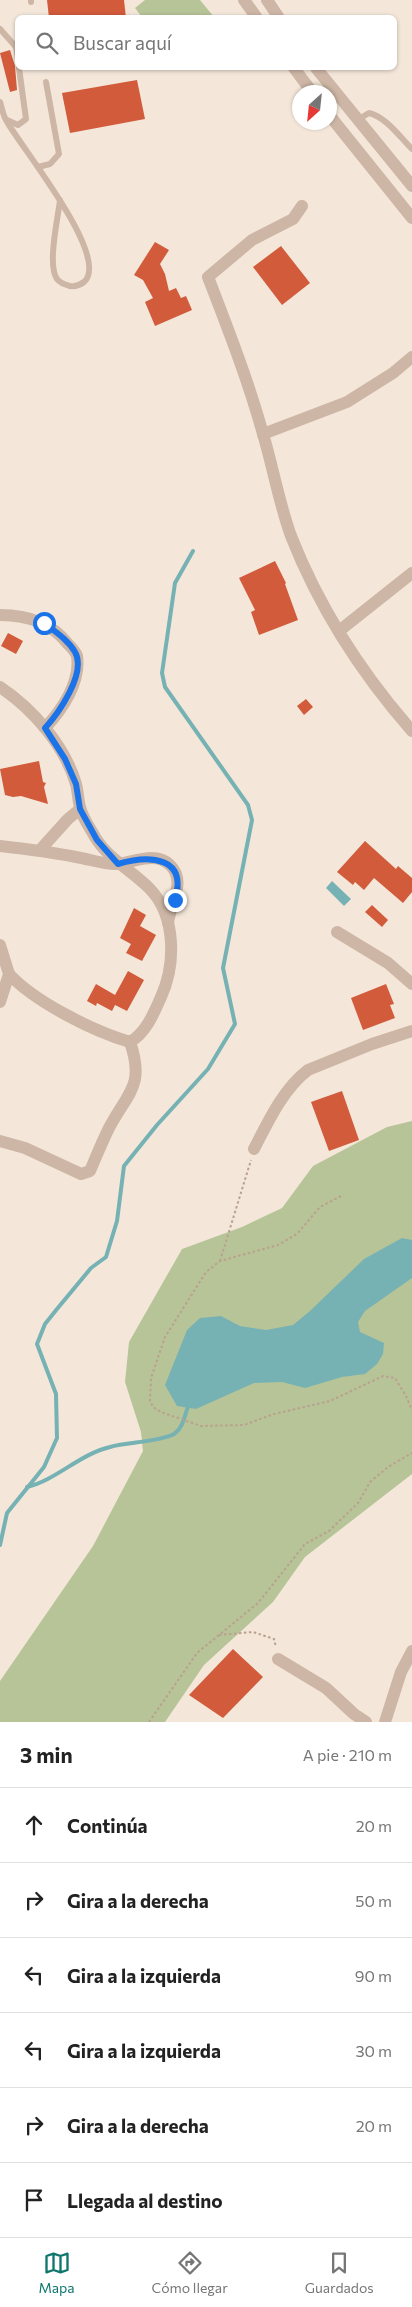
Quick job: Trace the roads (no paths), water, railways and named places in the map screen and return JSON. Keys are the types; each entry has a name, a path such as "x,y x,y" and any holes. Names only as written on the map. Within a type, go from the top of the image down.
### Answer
{"street":[{"path":"244,0 255,15"},
{"path":"267,0 277,15"},
{"path":"296,70 307,85"},
{"path":"318,70 412,186"},
{"path":"337,125 412,218"},
{"path":"385,184 402,173"},
{"path":"302,206 293,219 252,240 208,277 246,376 291,534 312,582 339,631 383,698 412,731"},
{"path":"263,434 348,402 393,373 412,358"},
{"path":"339,631 412,573"},
{"path":"0,615 18,615 44,623 63,637 76,654 77,672 69,695 55,717 45,728"},
{"path":"0,687 45,728 65,759 76,784 80,809 97,840 118,864 151,890 161,904 168,923"},
{"path":"40,850 68,819 80,809"},
{"path":"0,846 40,850 118,864 144,858 158,859 170,865 176,878 178,890 169,912 168,923 171,953 165,988 141,1036 130,1042 90,1027 44,1001 17,982 9,974 0,945"},
{"path":"337,932 388,963 412,984"},
{"path":"0,1002 9,974"},
{"path":"254,1149 280,1104 300,1076 308,1070 372,1044 412,1031"},
{"path":"0,1141 25,1148 81,1174 90,1171 109,1128 136,1082 138,1067 130,1042"},
{"path":"385,1722 401,1672 412,1651"},
{"path":"278,1660 326,1688 354,1714 366,1722"}],"lane":[{"path":"0,29 15,46"},
{"path":"6,120 18,125 26,119 19,70"},
{"path":"38,167 50,164 59,154 46,82"},
{"path":"0,102 6,120 38,167 60,200 68,212 83,244 89,266 89,274 86,280 74,287 65,285 57,280 53,269 60,200"},
{"path":"359,119 369,113 378,117 412,149"}],"water":[{"path":"332,881 351,899 344,906 326,888"},
{"path":"402,1238 412,1240 412,1278 365,1311 358,1322 360,1332 384,1343 383,1354 377,1364 365,1374 342,1377 305,1388 282,1382 254,1383 196,1409 177,1406 165,1385 187,1330 200,1318 221,1316 240,1326 266,1330 293,1325 364,1259"}],"waterway":[{"path":"0,1545 7,1513 44,1467 57,1438 56,1394 37,1344 45,1324 91,1268 106,1257 117,1221 124,1166 157,1125 208,1069 235,1024 223,968 252,820 248,805 165,687 162,673 175,583 193,551"},
{"path":"27,1487 48,1479 99,1450 117,1445 168,1437 177,1432 188,1407"}]}
